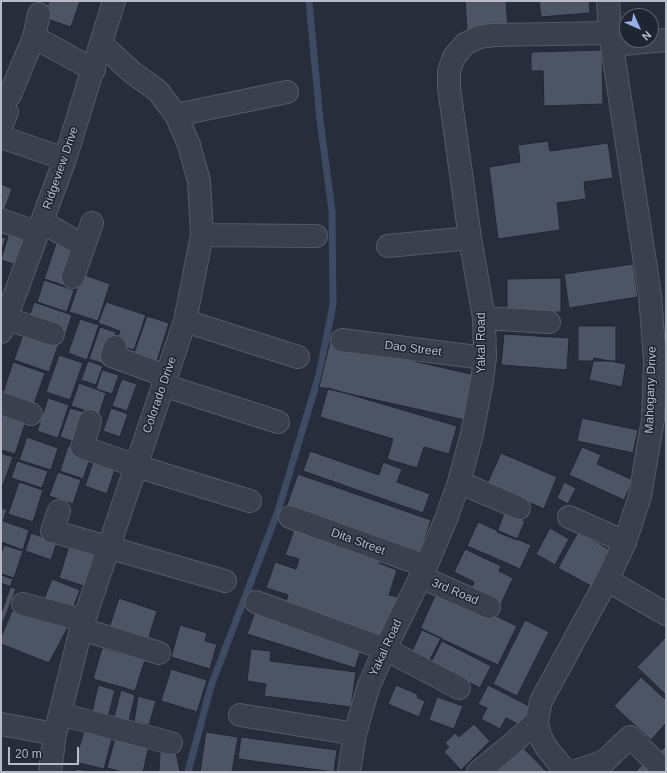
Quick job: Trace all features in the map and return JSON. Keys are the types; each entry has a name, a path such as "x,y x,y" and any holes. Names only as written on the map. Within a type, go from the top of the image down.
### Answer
{"street":[{"name":"Ridgeview Drive","path":"3,323 65,159 94,70 114,1"},
{"name":"Mahogany Drive","path":"566,772 546,747 540,736 537,721 541,702 607,580 625,542 640,496 659,420 654,361 658,296 611,39 608,1"},
{"path":"6,112 34,37 39,14"},
{"name":"Yakal Road","path":"349,772 355,734 368,688 384,649 423,572 446,519 459,482 472,434 485,358 484,318 470,238 449,88 449,71 454,57 465,44 479,37 494,35 666,40"},
{"path":"34,37 94,70"},
{"name":"Colorado Drive","path":"50,772 57,724 82,625 185,321 202,235 199,181 189,145 176,115 158,91 133,73 101,44"},
{"path":"176,115 288,92"},
{"path":"1,137 65,159"},
{"path":"1,220 40,227 84,246"},
{"path":"73,277 92,223"},
{"path":"202,235 316,236"},
{"path":"388,246 470,238"},
{"path":"484,318 548,322"},
{"path":"185,321 298,357"},
{"path":"3,323 53,334"},
{"name":"Dao Street","path":"342,340 485,358"},
{"path":"115,347 112,356 164,380 278,422"},
{"path":"1,403 31,414"},
{"path":"90,421 82,447 136,466 250,501"},
{"path":"459,482 519,508"},
{"path":"60,511 52,531 225,581"},
{"name":"Dita Street","path":"290,517 423,572"},
{"path":"569,517 625,542"},
{"name":"3rd Road","path":"423,572 489,607"},
{"path":"607,580 666,614"},
{"path":"256,602 384,649 459,688"},
{"path":"23,604 159,653"},
{"path":"240,715 355,734"},
{"path":"478,772 537,721"},
{"path":"1,724 57,724 171,743"},
{"path":"573,772 605,761 630,737 666,772"}],"building":[{"path":"49,1 80,1 71,27 44,18"},
{"path":"465,1 506,1 508,26 467,30"},
{"path":"539,1 589,1 590,13 541,17"},
{"path":"602,50 603,104 544,106 543,71 531,71 531,52"},
{"path":"548,141 550,151 608,143 613,178 584,182 586,199 557,203 560,230 498,239 489,167 520,162 518,145"},
{"path":"1,184 12,189 4,211 1,210"},
{"path":"1,225 26,233 16,265 1,260 8,236 1,234"},
{"path":"1,237 6,238 1,252"},
{"path":"58,238 86,247 72,288 44,279"},
{"path":"633,264 638,297 569,308 564,274"},
{"path":"82,274 110,284 98,321 69,312"},
{"path":"561,278 561,312 507,312 507,279"},
{"path":"44,280 74,290 67,312 37,302"},
{"path":"34,302 72,315 66,333 28,320"},
{"path":"106,302 146,315 134,350 115,344 120,331 98,323"},
{"path":"147,316 169,323 157,361 134,353"},
{"path":"80,319 99,325 87,360 68,353"},
{"path":"578,326 616,326 616,361 578,361"},
{"path":"100,327 116,332 105,364 89,359"},
{"path":"24,332 59,343 49,372 14,360"},
{"path":"504,334 569,338 567,370 501,365"},
{"path":"330,342 475,375 465,420 319,387"},
{"path":"59,355 83,363 70,400 46,392"},
{"path":"594,358 626,364 622,387 589,380"},
{"path":"88,361 103,366 96,385 81,380"},
{"path":"13,362 45,373 33,407 2,396"},
{"path":"102,370 119,375 112,394 96,389"},
{"path":"122,379 137,384 127,411 112,406"},
{"path":"79,383 106,393 99,415 71,406"},
{"path":"328,388 457,426 449,454 424,447 417,468 387,459 393,439 320,417"},
{"path":"48,398 69,405 58,438 37,431"},
{"path":"70,408 91,414 80,444 60,437"},
{"path":"111,408 128,414 120,437 103,431"},
{"path":"1,409 27,418 15,454 1,450"},
{"path":"582,418 638,430 633,453 577,441"},
{"path":"27,437 58,448 51,470 19,460"},
{"path":"68,446 92,454 83,479 60,471"},
{"path":"582,447 601,455 597,464 633,480 624,500 569,475"},
{"path":"310,451 379,475 383,462 402,469 397,482 430,494 423,513 303,471"},
{"path":"1,453 13,457 3,485 1,484"},
{"path":"501,453 557,477 544,509 487,484"},
{"path":"95,456 117,463 107,494 85,486"},
{"path":"17,461 48,471 42,488 11,478"},
{"path":"58,472 81,480 73,504 49,496"},
{"path":"298,474 431,520 419,556 285,510"},
{"path":"19,482 43,490 33,522 8,514"},
{"path":"564,482 576,488 568,504 557,498"},
{"path":"1,508 7,510 3,521 29,530 23,550 1,542"},
{"path":"504,513 525,521 517,540 497,532"},
{"path":"478,522 531,545 520,569 467,546"},
{"path":"550,528 569,539 555,565 536,554"},
{"path":"294,530 382,553 379,563 397,570 389,595 399,597 384,641 284,608 288,595 266,588 275,562 296,569 299,559 285,555"},
{"path":"578,532 610,550 591,586 558,568"},
{"path":"31,533 57,542 51,560 25,551"},
{"path":"70,543 98,551 87,587 59,578"},
{"path":"4,545 23,551 14,578 1,574 1,554"},
{"path":"465,549 501,566 499,571 513,578 499,608 469,593 474,582 454,572"},
{"path":"1,575 13,579 2,611 1,611"},
{"path":"52,579 80,590 72,611 42,604"},
{"path":"1,583 16,589 3,622 1,621"},
{"path":"438,589 517,626 498,665 420,629"},
{"path":"119,598 157,611 148,640 109,628"},
{"path":"12,611 69,625 49,663 1,644 1,637"},
{"path":"255,612 362,646 355,668 247,634"},
{"path":"525,620 549,632 517,696 493,684"},
{"path":"180,625 207,633 205,641 217,644 210,669 171,657"},
{"path":"422,629 441,638 426,667 409,658"},
{"path":"666,637 666,695 637,667"},
{"path":"442,641 491,666 480,688 431,662"},
{"path":"102,648 145,660 135,691 93,679"},
{"path":"251,649 271,651 270,661 356,672 351,707 264,696 266,684 247,681"},
{"path":"171,669 207,680 197,712 161,701"},
{"path":"641,677 666,700 666,723 651,740 614,706"},
{"path":"98,685 115,690 108,717 92,713"},
{"path":"396,685 417,694 418,698 425,701 419,717 388,704"},
{"path":"488,685 531,707 522,726 506,718 500,729 481,719 487,708 478,704"},
{"path":"121,690 135,695 129,721 114,717"},
{"path":"138,696 156,701 149,725 134,722"},
{"path":"437,697 463,706 454,729 429,720"},
{"path":"474,724 490,741 461,770 444,752 449,747 445,743 455,733 459,737"},
{"path":"84,731 112,739 104,769 75,762"},
{"path":"206,732 238,737 232,772 200,772"},
{"path":"241,737 337,750 334,772 238,759"},
{"path":"115,738 149,746 143,772 123,772 107,768"},
{"path":"521,746 547,772 495,772"},
{"path":"666,746 666,758 660,752"},
{"path":"160,752 176,752 180,772 159,772"},
{"path":"645,762 655,772 635,772"},
{"path":"76,769 94,772 75,772"}],"waterway":[{"path":"188,772 211,686 278,511 319,375 333,305 332,211 320,120 309,1"}]}
